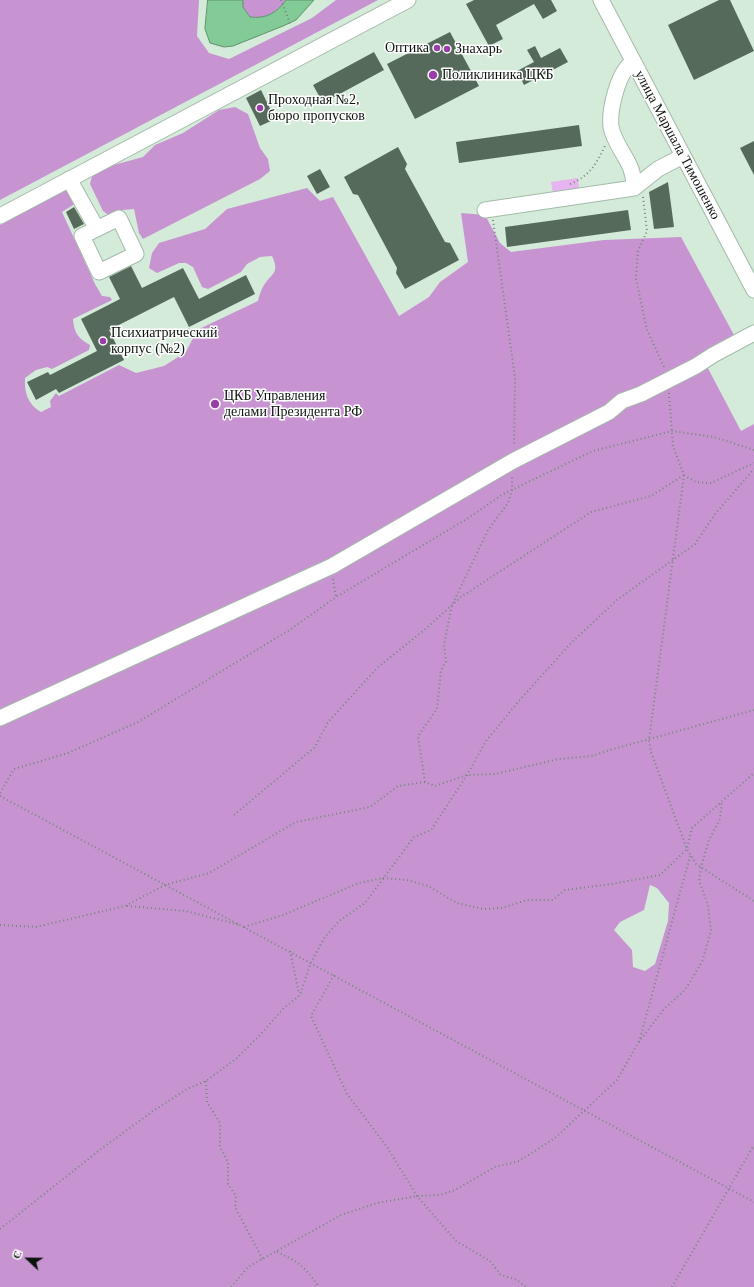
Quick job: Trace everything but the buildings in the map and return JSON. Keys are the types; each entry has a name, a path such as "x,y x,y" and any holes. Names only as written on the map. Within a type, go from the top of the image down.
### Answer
{"street":[{"path":"0,216 408,0"},
{"name":"улица Маршала Тимошенко","path":"601,0 754,290"},
{"path":"633,62 626,66 618,85 613,105 611,127 632,169 634,188"},
{"path":"488,210 634,188 658,169 682,156"},
{"path":"69,179 97,229"},
{"path":"0,718 332,566 513,461 609,412 622,401 696,366 754,333"}],"path":[{"path":"281,0 291,26"},
{"path":"565,198 563,187 583,179 596,163 608,140 611,127"},
{"path":"634,188 643,195 647,231 638,251 636,279 647,330 664,364"},
{"path":"425,782 418,736 437,709 441,670 446,662 444,645 452,605 488,530 508,503 512,490 515,378 488,210"},
{"path":"670,399 673,446 684,475 649,740 651,752 687,850 696,864 754,901"},
{"path":"0,793 14,769 68,753 138,722 291,629 336,597 512,490 593,451 672,431 714,437 754,450"},
{"path":"684,475 696,482 711,483 754,463"},
{"path":"0,1230 101,1149 148,1115 187,1089 206,1081 237,1058 283,1009 300,994 311,962 325,937 339,921 365,903 414,837 431,830 467,775 486,740 571,643 617,600 696,544 715,514 754,469"},
{"path":"234,815 315,748 328,722 378,667 461,597 591,512 651,496 684,475"},
{"path":"332,566 336,597"},
{"path":"0,925 36,927 125,906 165,885 209,873 296,822 370,807 398,786 425,782 435,786 467,775 495,774 560,759 592,756 754,710"},
{"path":"125,906 186,911 244,926 283,915 359,883 383,878 407,880 428,886 457,903 483,909 502,908 527,900 553,900 564,890 612,884 660,875 687,850 692,828 754,773"},
{"path":"0,796 334,974 754,1202"},
{"path":"231,1287 248,1267 263,1260 341,1215 377,1202 417,1196 440,1195 455,1190 495,1167 519,1161 555,1138 617,1080 638,1043 664,1009 686,990 702,962 711,932 708,905 699,881 701,867 709,840 720,819 722,801"},
{"path":"638,1043 690,855"},
{"path":"290,951 300,994"},
{"path":"334,974 311,1016 347,1094 387,1147 417,1196 456,1241 490,1261 501,1275 518,1280 526,1287"},
{"path":"206,1081 207,1102 220,1123 220,1146 228,1162 228,1184 236,1196 235,1208 263,1260"},
{"path":"672,1287 754,1145"},
{"path":"277,1252 297,1262 308,1272 319,1287"}],"shaded area":[{"path":"0,0 199,0 197,36 209,53 229,59 312,18 336,0 378,0 0,200"},
{"path":"208,0 243,0 243,7 250,17 261,17 275,12 286,0 314,0 296,20 233,46 224,47 210,43 205,29"},
{"path":"243,0 286,0 283,5 271,14 261,17 250,17 243,7"},
{"path":"235,107 248,114 260,148 268,159 270,171 260,179 143,239 139,233 134,209 123,210 110,216 103,211 90,184 92,176 110,166 143,157 155,145 183,133 219,110"},
{"path":"578,178 579,189 553,194 551,182"},
{"path":"307,188 320,201 333,197 399,316 429,297 440,282 468,262 461,213 485,215 500,243 511,252 604,240 681,237 734,335 703,359 741,431 754,424 754,1287 0,1287 0,225 67,189 78,198 73,205 62,212 95,284 102,296 110,297 112,300 73,319 74,328 77,335 90,345 89,350 52,369 47,367 36,370 25,378 25,388 28,398 33,406 41,412 51,407 50,401 56,393 59,396 119,365 136,373 164,366 186,352 197,330 258,301 263,287 275,269 272,256 260,257 247,264 241,272 208,289 202,287 193,267 186,263 179,263 157,273 149,268 152,253 159,243 205,229 227,209","holes":["650,885 657,888 669,903 668,921 655,964 645,971 633,967 632,950 614,930 620,922 644,910"]}],"place":[{"name":"Оптика","path":"437,48"},
{"name":"Знахарь","path":"447,49"},
{"name":"Поликлиника ЦКБ","path":"433,75"},
{"name":"Проходная №2, бюро пропусков","path":"260,108"},
{"name":"Психиатрический корпус (№2)","path":"103,341"},
{"name":"ЦКБ Управления делами Президента РФ","path":"215,404"}]}
